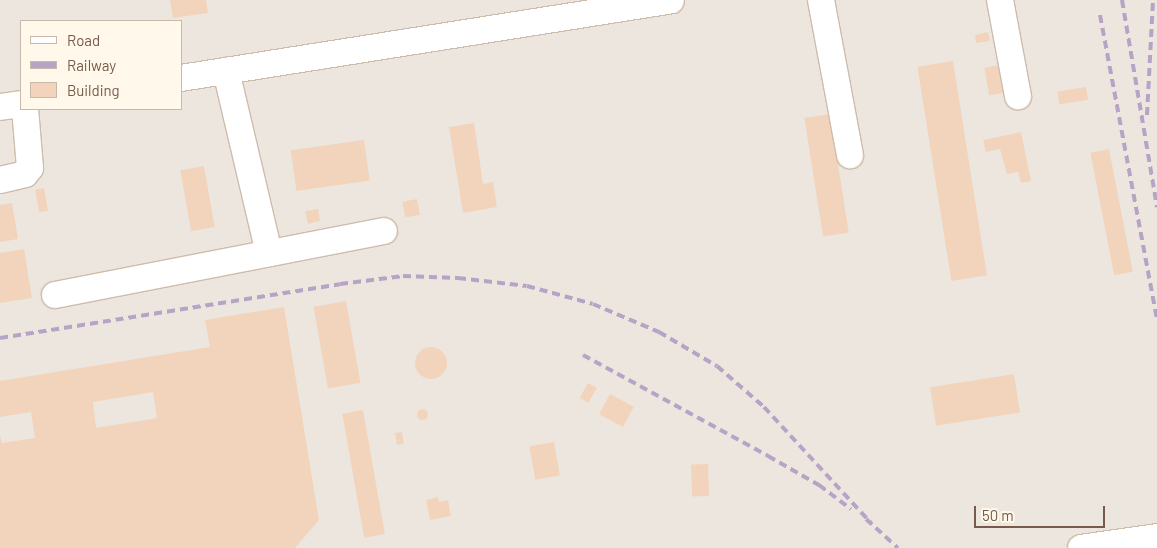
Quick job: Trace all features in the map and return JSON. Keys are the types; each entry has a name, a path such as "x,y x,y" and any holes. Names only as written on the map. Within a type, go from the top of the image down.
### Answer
{"lane":[{"path":"182,78 671,0"},
{"path":"821,0 850,156"},
{"path":"1000,0 1018,96"},
{"path":"226,71 269,253"},
{"path":"0,108 20,104"},
{"path":"0,180 25,174 30,168 25,110"},
{"path":"55,295 384,231"},
{"path":"1081,548 1157,536"}],"shaded area":[{"path":"0,0 1157,0 1157,548 0,548"}],"building":[{"path":"170,0 206,0 208,13 173,18"},
{"path":"988,32 990,41 976,43 975,35"},
{"path":"953,61 987,275 951,281 917,67"},
{"path":"1006,64 1011,92 989,95 984,68"},
{"path":"1086,87 1088,100 1059,104 1057,92"},
{"path":"830,114 849,233 823,237 804,118"},
{"path":"474,123 483,184 493,182 497,207 463,213 449,127"},
{"path":"1021,132 1031,181 1021,183 1018,172 1007,174 1000,149 986,152 983,140"},
{"path":"364,140 370,181 296,191 291,150"},
{"path":"1109,149 1133,272 1114,275 1090,153"},
{"path":"204,166 215,227 191,231 180,170"},
{"path":"44,188 48,211 39,212 35,190"},
{"path":"417,199 420,215 405,218 402,202"},
{"path":"12,203 18,239 0,242 0,205"},
{"path":"318,209 320,221 308,224 305,211"},
{"path":"24,249 32,298 0,303 0,253"},
{"path":"346,301 360,383 328,388 314,307"},
{"path":"284,307 319,520 295,548 0,548 0,436 2,443 35,438 31,412 0,417 0,381 210,347 205,320","holes":["153,392 157,418 96,428 93,402"]},
{"path":"431,347 437,348 442,352 446,357 446,369 442,374 437,378 431,379 425,378 420,374 416,369 415,363 416,357 420,352 425,348"},
{"path":"1014,374 1020,413 936,426 930,387"},
{"path":"588,383 597,388 589,403 580,398"},
{"path":"610,394 634,407 623,427 599,414"},
{"path":"422,408 428,414 422,420 416,414"},
{"path":"363,410 385,534 364,538 342,414"},
{"path":"402,432 404,444 397,445 395,433"},
{"path":"554,442 560,475 535,480 529,446"},
{"path":"708,464 709,496 692,497 691,465"},
{"path":"438,497 439,502 448,500 451,516 430,520 426,500"}],"railway":[{"path":"1122,0 1157,207"},
{"path":"1147,115 1153,0"},
{"path":"1100,15 1157,319"},
{"path":"0,338 340,284 403,276 458,278 527,286 593,304 659,332 717,366 764,407 871,523"},
{"path":"583,355 819,485 851,509"},
{"path":"866,519 898,548"}]}
